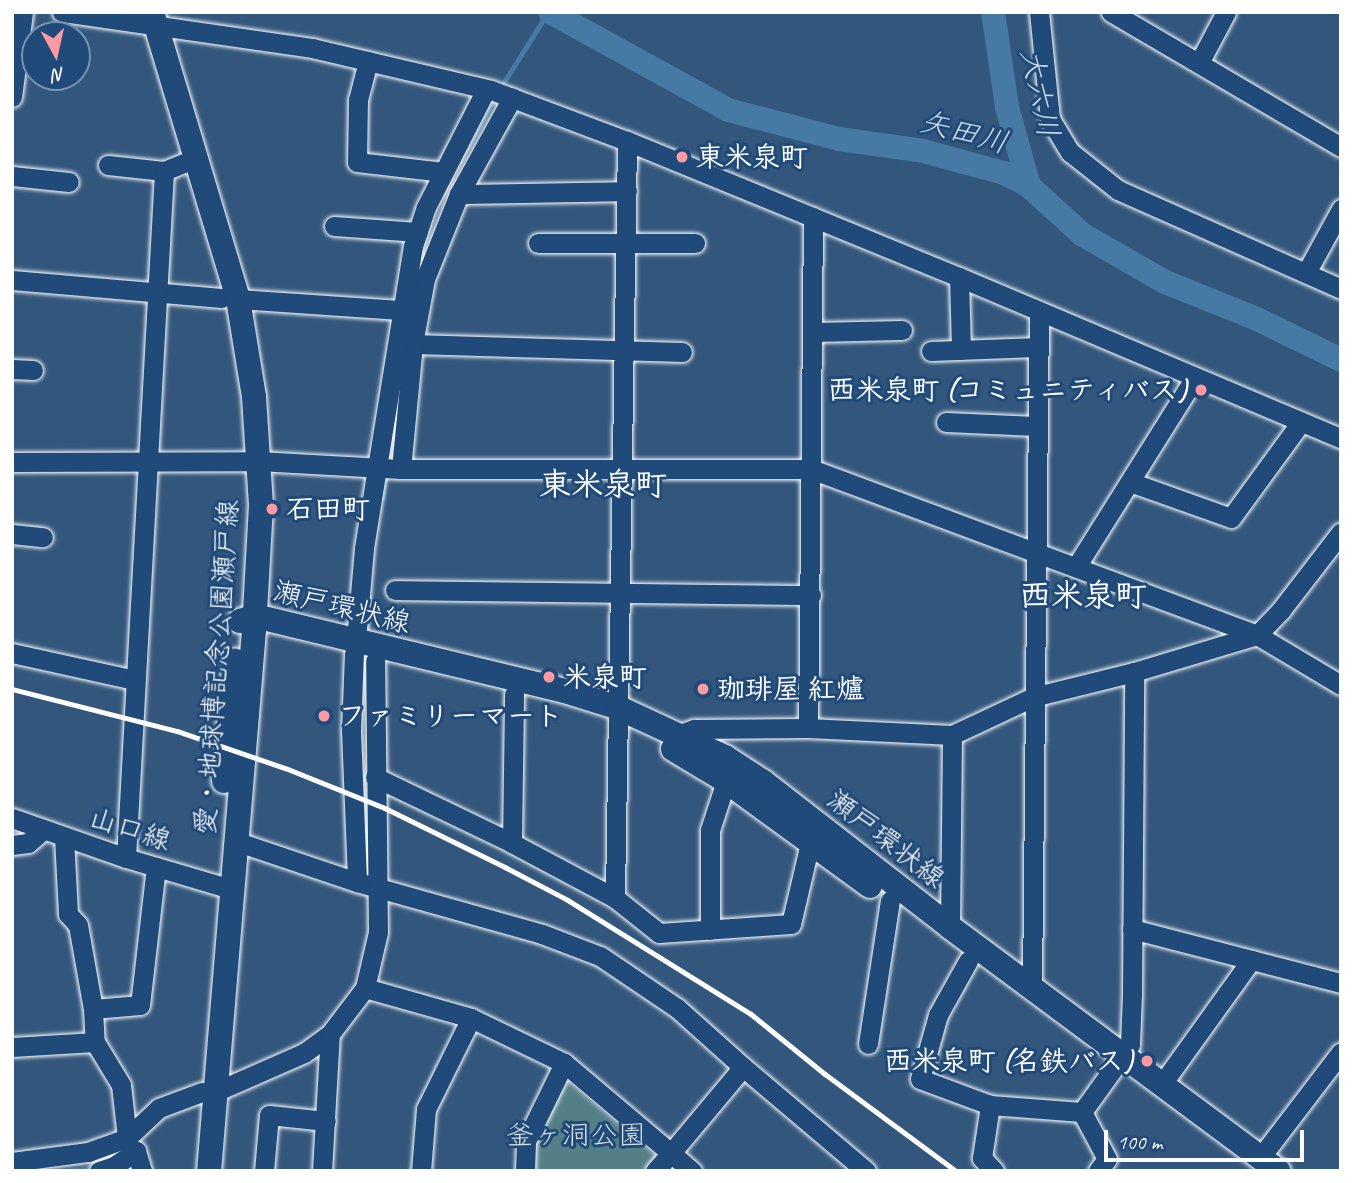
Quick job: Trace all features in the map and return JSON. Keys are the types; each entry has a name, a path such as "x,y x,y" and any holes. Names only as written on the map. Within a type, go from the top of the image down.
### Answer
{"main road":[{"name":"愛・地球博記念公園瀬戸線","path":"146,17 174,167 230,298"},
{"name":"愛・地球博記念公園瀬戸線","path":"146,17 230,298 254,397 250,462 261,505 222,887 208,1092 209,1171"},
{"name":"愛・地球博記念公園瀬戸線","path":"222,887 235,841 250,622"},
{"name":"瀬戸環状線","path":"250,622 514,694 619,717 680,734 762,781 1032,988 1120,1061 1161,1084 1264,1166"},
{"name":"瀬戸環状線","path":"362,652 565,691 689,756 890,901 968,961 1120,1061 1264,1166"},
{"name":"愛・地球博記念公園瀬戸線","path":"195,1171 208,1092"}],"street":[{"path":"12,97 23,12"},
{"path":"62,12 146,17 312,48 498,93 627,141 960,277 1341,438"},
{"path":"1039,12 1050,119 1070,152 1118,190 1341,289"},
{"path":"1111,12 1341,147"},
{"path":"1199,63 1226,12"},
{"path":"368,61 358,100 357,162 443,172"},
{"path":"12,1162 88,1152 127,1138 159,1108 208,1092 304,1053 330,1034 365,988 378,932 379,888 375,777 362,652 360,576 400,310 418,232 443,172 498,93"},
{"path":"401,468 413,344 425,279 498,93"},
{"path":"615,898 627,141"},
{"path":"108,166 174,167 157,292 126,858"},
{"path":"12,176 69,182"},
{"path":"459,194 627,191"},
{"path":"1306,273 1341,209"},
{"path":"808,728 813,217"},
{"path":"334,226 418,232"},
{"path":"538,243 695,243"},
{"path":"960,277 961,349"},
{"path":"12,280 400,310"},
{"path":"1032,988 1032,697 1039,312"},
{"path":"813,332 902,330"},
{"path":"413,344 682,352"},
{"path":"930,351 1038,347"},
{"path":"12,369 33,370"},
{"path":"1076,567 1195,377"},
{"path":"946,422 1036,426"},
{"path":"1130,482 1231,519 1301,422"},
{"path":"12,462 250,462 401,468 811,469 1257,635 1341,685"},
{"path":"12,534 43,537"},
{"path":"680,734 694,729 808,728 952,735 1032,697 1134,672 1257,635 1338,543"},
{"path":"395,590 811,595"},
{"path":"357,882 351,730 362,652"},
{"path":"12,653 135,680"},
{"path":"1082,1112 1130,1044 1134,672"},
{"path":"512,843 514,694"},
{"path":"950,927 952,735"},
{"path":"375,777 512,843 615,898 659,933 791,924 810,843"},
{"path":"710,930 710,830 726,781"},
{"name":"山口線","path":"12,818 126,858 222,887"},
{"path":"12,845 28,843 44,829"},
{"path":"64,837 68,914 78,925 93,1009 95,1042 121,1085 127,1138"},
{"path":"235,841 357,882 542,934 600,956 677,1008 866,1171"},
{"path":"93,1009 140,1005 156,867"},
{"path":"868,1044 890,901"},
{"path":"1132,929 1341,983"},
{"path":"1161,1084 1251,960"},
{"path":"968,961 938,1015 920,1079 990,1105 1082,1112"},
{"path":"365,988 471,1018 564,1063 692,1171"},
{"path":"421,1171 426,1109 471,1018"},
{"path":"322,1171 330,1034"},
{"path":"12,1047 95,1042"},
{"path":"1264,1166 1341,1052"},
{"path":"525,1171 526,1141 564,1063"},
{"path":"655,1171 743,1067"},
{"path":"990,1105 982,1158 994,1171"},
{"path":"1082,1112 1107,1159 1098,1171"},
{"path":"264,1171 269,1115 326,1121"},
{"path":"99,1171 114,1166 136,1151 142,1171"}],"green space":[{"name":"釜ヶ洞公園","path":"563,1078 658,1158 647,1171 528,1171 530,1146"}],"waterway":[{"path":"501,87 548,12"},
{"name":"矢田川","path":"550,12 728,110 839,139 923,151 1004,173 1029,186 1083,235 1165,282 1257,319 1341,360"},
{"name":"大六川","path":"993,12 1007,107 1029,186"},
{"path":"460,161 494,98"},
{"path":"388,464 392,432"},
{"path":"382,499 386,473"},
{"path":"367,634 369,598"},
{"path":"67,1171 94,1168"}],"railway":[{"path":"12,689 177,731 288,769 385,808 505,867 568,900 751,1014 825,1074 956,1171"}],"place":[{"name":"東米泉町","path":"682,157"},
{"name":"西米泉町 (コミュニティバス)","path":"1201,390"},
{"name":"石田町","path":"272,509"},
{"name":"米泉町","path":"549,677"},
{"name":"珈琲屋 紅爐","path":"703,689"},
{"name":"ファミリーマート","path":"324,716"},
{"name":"西米泉町 (名鉄バス)","path":"1147,1061"}],"district":[{"name":"東米泉町","path":"603,485"},
{"name":"西米泉町","path":"1083,596"}]}
